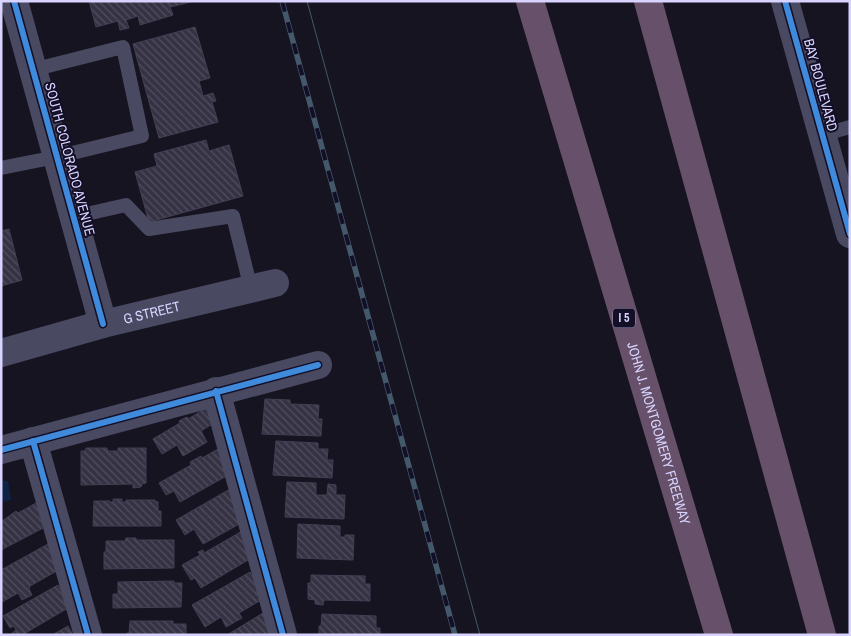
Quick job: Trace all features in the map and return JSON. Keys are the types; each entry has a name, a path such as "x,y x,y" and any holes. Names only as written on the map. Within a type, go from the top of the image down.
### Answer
{"highway":[{"name":"JOHN J. MONTGOMERY FREEWAY","path":"530,1 719,635"},
{"path":"650,4 822,635"}],"street":[{"name":"SOUTH COLORADO AVENUE","path":"14,1 102,324"},
{"name":"BAY BOULEVARD","path":"784,1 850,234"},
{"name":"G STREET","path":"1,353 102,324 263,286"},
{"path":"1,450 318,365"},
{"path":"216,391 284,635"},
{"path":"33,441 88,635"}],"lane":[{"path":"1,168 142,136 123,46 32,70"},
{"path":"821,136 850,127"},
{"path":"73,217 126,205 149,229 233,216 263,286"}],"water":[{"path":"1,481 8,481 11,500 1,502"}],"building":[{"path":"89,1 191,2 170,7 173,15 140,25 138,16 126,20 129,28 120,30 118,21 96,27"},
{"path":"195,27 210,78 199,81 203,96 213,93 216,101 212,102 218,122 159,138 133,44"},
{"path":"206,140 209,151 229,145 243,196 149,222 135,172 157,166 154,154"},
{"path":"9,229 22,280 1,286 1,231"},
{"path":"265,399 290,400 290,404 319,405 318,419 322,419 321,436 262,434"},
{"path":"208,407 217,421 201,431 207,442 183,456 177,445 162,454 153,439 180,423 179,421 187,417 188,419"},
{"path":"276,441 318,443 318,449 328,449 327,460 333,460 332,478 273,475"},
{"path":"86,448 107,448 108,451 118,451 118,448 146,448 146,483 142,484 141,487 133,488 133,484 81,485 81,451 85,451"},
{"path":"220,448 230,474 180,502 174,491 166,495 159,483 191,465 190,462"},
{"path":"287,482 316,483 316,495 327,495 328,484 336,485 336,495 345,495 344,519 285,517"},
{"path":"230,489 243,522 203,544 194,529 185,535 176,520"},
{"path":"113,499 122,499 122,502 126,502 126,500 155,500 158,502 158,511 161,511 161,526 93,526 94,501 113,502"},
{"path":"38,502 45,514 39,517 45,527 1,550 1,522 16,511 18,513"},
{"path":"298,524 340,526 340,537 354,535 353,560 297,558"},
{"path":"244,530 253,557 201,588 195,578 191,580 182,565 200,555 198,552 203,550 204,553"},
{"path":"126,538 136,538 136,540 174,540 174,568 104,569 106,541 125,541"},
{"path":"48,544 62,568 30,586 29,589 32,595 22,600 18,593 2,602 1,570"},
{"path":"250,572 263,595 261,600 239,613 242,618 226,627 221,617 205,627 192,605"},
{"path":"311,575 365,576 365,584 370,584 370,601 324,600 323,605 315,604 315,600 308,599 308,583 311,583"},
{"path":"174,581 174,583 182,583 181,607 113,608 113,594 118,594 118,582"},
{"path":"58,585 65,596 62,598 68,608 22,635 10,635 16,630 14,626 10,628 3,616"},
{"path":"268,610 272,625 266,628 270,635 227,635"},
{"path":"322,614 376,616 376,628 380,628 380,635 319,635"},
{"path":"130,621 173,621 173,624 186,624 186,635 127,635 129,633"},
{"path":"68,626 73,635 52,635"}],"tram line":[{"path":"307,1 480,635"}],"railway":[{"path":"282,1 455,635"}],"cycle path":[{"path":"14,1 103,324"},
{"path":"785,1 850,234"},
{"path":"1,450 318,365"},
{"path":"216,391 283,635"},
{"path":"33,441 88,635"}]}
